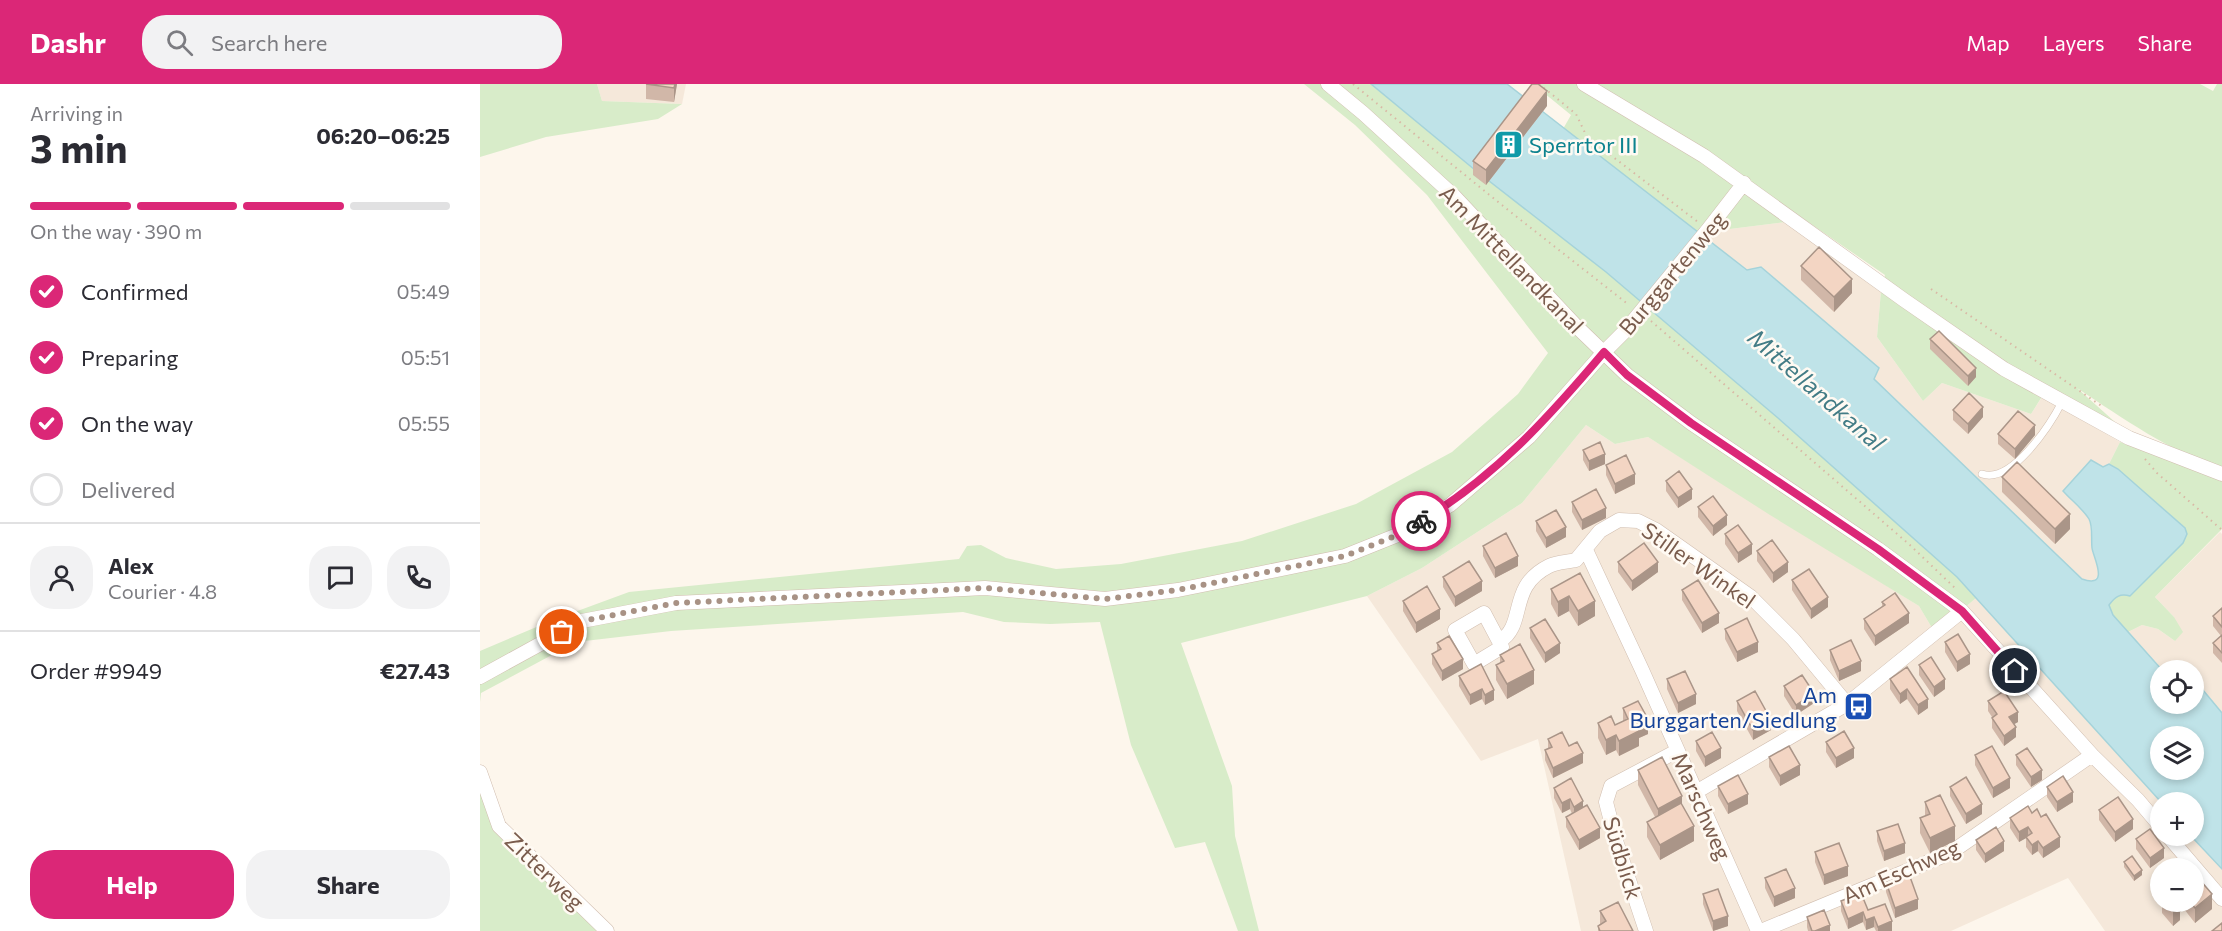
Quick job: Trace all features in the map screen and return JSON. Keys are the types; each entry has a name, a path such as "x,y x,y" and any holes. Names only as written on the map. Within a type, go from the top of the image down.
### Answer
{"street":[{"name":"Am Mittellandkanal","path":"1328,84 1454,196 1576,326 1627,375 1691,423 1878,549 1962,611 2092,755 2150,814"},
{"path":"1584,84 1704,156 1744,183 2004,369 2129,438 2222,474"},
{"name":"Burggartenweg","path":"480,677 582,621 676,603 985,588 1105,599 1178,590 1345,556 1400,534 1449,505 1529,437 1625,331 1744,183"},
{"name":"Stiller Winkel","path":"1500,641 1507,637 1515,621 1521,593 1532,576 1550,565 1576,560 1600,531 1619,520 1638,520 1751,597 1793,639 1847,704"},
{"name":"Marschweg","path":"1586,550 1759,931"},
{"path":"1696,792 1847,704 1962,611"},
{"name":"Südblick","path":"1646,931 1605,802 1611,786 1677,751"},
{"name":"Am Eschweg","path":"1759,931 1950,854 2092,755"},
{"name":"Zitterweg","path":"480,772 499,826 607,931"},
{"path":"2177,846 2222,899"}],"lane":[{"path":"1982,474 1988,476 2010,469 2038,439 2062,402"}],"path":[{"path":"1353,84 1508,210 1630,305"},
{"path":"1539,84 1576,114 1587,137 1706,230"},
{"path":"1931,289 2104,408"},
{"path":"1648,320 1911,546 1956,589"},
{"path":"2144,457 2157,474 2222,530"}],"shaded area":[{"path":"597,84 686,84 682,104 602,101"},
{"path":"1712,218 1730,229 1786,222 1881,291 1877,337 1923,401 1942,383 2031,414 2042,397 2120,442 2109,464 2103,468 2090,521 2092,551 2099,568 2098,576 2094,580 2082,579 1874,379 1879,368 1700,234"},
{"path":"1586,425 1615,444 1648,437 1919,606 1935,633 1976,598 2153,792 2150,792 2150,846 2201,846 2222,869 2222,931 2105,931 2068,878 1951,931 1581,931 1538,739 1481,761 1367,596 1422,568 1522,503"},
{"path":"2220,532 2222,534 2222,713 2204,691 2204,660 2153,660 2128,632 2142,625 2158,629 2175,641 2174,617 2155,597"}],"green space":[{"path":"480,84 597,84 602,101 682,104 658,119 546,137 480,157"},
{"path":"1304,84 1371,84 1475,170 1606,272 1778,418 1957,577 1976,598 1935,633 1919,606 1648,437 1615,444 1586,425 1522,503 1422,568 1367,596 1181,643 1232,786 1235,836 1259,931 1238,931 1205,842 1175,848 1131,745 1100,622 1050,624 1004,622 963,612 671,631 576,642 481,693 480,702 480,651 553,620 629,592 959,559 967,546 981,545 1006,558 1056,569 1121,564 1242,541 1356,504 1452,452 1518,394 1548,353 1427,195 1355,125"},
{"path":"1533,84 2200,84 2213,91 2217,84 2222,84 2222,470 2165,443 2077,388 2115,422 2048,387 2031,414 1942,383 1923,401 1877,337 1881,291 1885,275 1795,213 1786,222 1730,229 1712,218 1700,234 1563,129 1571,115"},
{"path":"2120,442 2222,478 2222,529 2155,597 2174,617 2183,632 2175,641 2158,629 2142,625 2128,632 2113,615 2108,605 2118,596 2130,596 2183,543 2187,534 2118,469 2109,464"},
{"path":"480,772 499,826 607,931 480,931"}],"water":[{"name":"Mittellandkanal","path":"1371,84 1507,84 1747,270 1761,267 1879,368 1874,379 2082,579 2091,581 2096,580 2098,576 2092,548 2091,525 2084,512 2063,491 2091,460 2103,467 2109,464 2118,469 2185,528 2187,534 2183,543 2130,596 2118,596 2109,605 2113,615 2153,660 2150,660 2150,714 2204,714 2204,691 2222,713 2222,869 2200,846 2204,846 2204,792 2152,792 1957,577 1778,418 1606,272 1475,170"}],"building":[{"path":"646,84 675,84 674,88"},
{"path":"1532,84 1538,84 1547,91 1486,170 1473,161"},
{"path":"1819,247 1852,279 1834,297 1801,266"},
{"path":"1939,331 1976,368 1968,376 1930,339"},
{"path":"1969,393 1983,407 1968,424 1953,410"},
{"path":"2018,411 2035,425 2015,449 1998,434"},
{"path":"1600,442 1605,454 1589,461 1583,450"},
{"path":"1626,455 1635,474 1615,484 1606,465"},
{"path":"2017,462 2070,514 2055,529 2002,477"},
{"path":"1679,471 1692,489 1678,498 1666,481"},
{"path":"1596,489 1606,508 1582,520 1572,502"},
{"path":"1713,496 1727,515 1713,526 1698,507"},
{"path":"1556,510 1566,527 1546,538 1536,521"},
{"path":"1738,525 1752,544 1738,553 1725,534"},
{"path":"1506,533 1518,556 1495,568 1483,546"},
{"path":"1772,540 1788,562 1773,573 1757,551"},
{"path":"1644,543 1658,562 1632,581 1618,562"},
{"path":"1469,561 1482,581 1455,597 1443,577"},
{"path":"1809,569 1828,597 1811,609 1792,580"},
{"path":"1580,573 1595,601 1578,611 1569,596 1558,602 1551,589"},
{"path":"1698,580 1719,613 1702,623 1682,590"},
{"path":"1427,586 1440,609 1416,623 1403,601"},
{"path":"1895,593 1909,613 1875,636 1864,619 1885,605 1882,602"},
{"path":"2222,608 2222,627 2213,616"},
{"path":"1747,618 1758,642 1737,652 1725,629"},
{"path":"1545,619 1560,643 1545,653 1530,628"},
{"path":"1958,634 1970,654 1957,662 1945,642"},
{"path":"2222,635 2222,653 2213,643"},
{"path":"1449,636 1463,659 1442,671 1432,654 1441,649 1437,643"},
{"path":"1851,640 1861,661 1839,671 1830,650"},
{"path":"1520,644 1534,670 1507,684 1496,665 1504,661 1500,655"},
{"path":"1931,657 1945,679 1934,687 1919,665"},
{"path":"1481,664 1494,690 1485,695 1482,689 1470,695 1459,676"},
{"path":"1907,667 1928,699 1918,705 1907,689 1900,694 1890,679"},
{"path":"1685,671 1696,694 1678,703 1667,679"},
{"path":"1802,675 1814,693 1796,705 1784,686"},
{"path":"1755,691 1771,720 1753,730 1737,701"},
{"path":"2004,691 2018,712 2009,717 2016,727 2004,736 1992,718 1997,714 1988,701"},
{"path":"1638,701 1648,719 1636,725 1639,731 1619,741 1616,735 1606,740 1598,723 1611,716 1615,725 1628,719 1623,708"},
{"path":"1844,731 1854,748 1836,758 1826,742"},
{"path":"1562,732 1569,746 1577,742 1583,753 1553,768 1545,750 1552,747 1548,739"},
{"path":"1712,732 1721,748 1705,757 1696,741"},
{"path":"1789,746 1800,765 1780,776 1769,757"},
{"path":"1992,746 2010,778 1993,788 1975,755"},
{"path":"2027,748 2042,770 2031,777 2016,755"},
{"path":"1662,757 1682,796 1658,809 1638,770"},
{"path":"1738,775 1748,794 1728,804 1718,786"},
{"path":"2063,776 2073,792 2057,802 2047,787"},
{"path":"1966,777 1982,804 1966,814 1950,787"},
{"path":"1571,778 1583,801 1574,807 1570,799 1562,803 1554,788"},
{"path":"1940,795 1955,826 1930,838 1920,818 1930,814 1925,802"},
{"path":"2118,797 2133,819 2115,832 2099,810"},
{"path":"1681,803 1694,826 1660,845 1647,822"},
{"path":"1587,805 1600,828 1579,840 1566,817"},
{"path":"2028,806 2032,813 2037,809 2041,817 2046,814 2060,837 2043,848 2038,841 2032,845 2026,837 2032,833 2028,827 2019,832 2010,818"},
{"path":"1898,824 1905,843 1884,851 1877,831"},
{"path":"1996,827 2004,841 1985,854 1976,840"},
{"path":"2150,829 2150,846 2164,848 2150,858 2136,839"},
{"path":"1839,843 1848,866 1824,875 1815,852"},
{"path":"2132,856 2142,870 2134,876 2124,862"},
{"path":"1786,869 1795,888 1774,897 1765,878"},
{"path":"1909,874 1918,899 1895,908 1886,882"},
{"path":"2204,885 2212,894 2204,901"},
{"path":"1718,889 1728,916 1713,921 1703,894"},
{"path":"1861,893 1868,910 1885,904 1892,921 1878,927 1874,917 1866,920 1863,912 1848,919 1841,901"},
{"path":"1618,902 1633,931 1600,931 1598,926 1606,921 1600,911"},
{"path":"1824,910 1830,925 1812,931 1807,917"},
{"path":"2222,923 2222,931 2212,931"}],"way so far":[{"path":"562,632 582,621 676,603 985,588 1105,599 1178,590 1345,556 1400,534 1421,521"}],"place":[{"name":"Sperrtor III","path":"1508,144"},
{"name":"Am Burggarten/Siedlung","path":"1858,707"}],"route":[{"path":"1421,521 1449,505 1529,437 1604,352 1627,375 1691,423 1878,549 1962,611 2015,671"}]}
